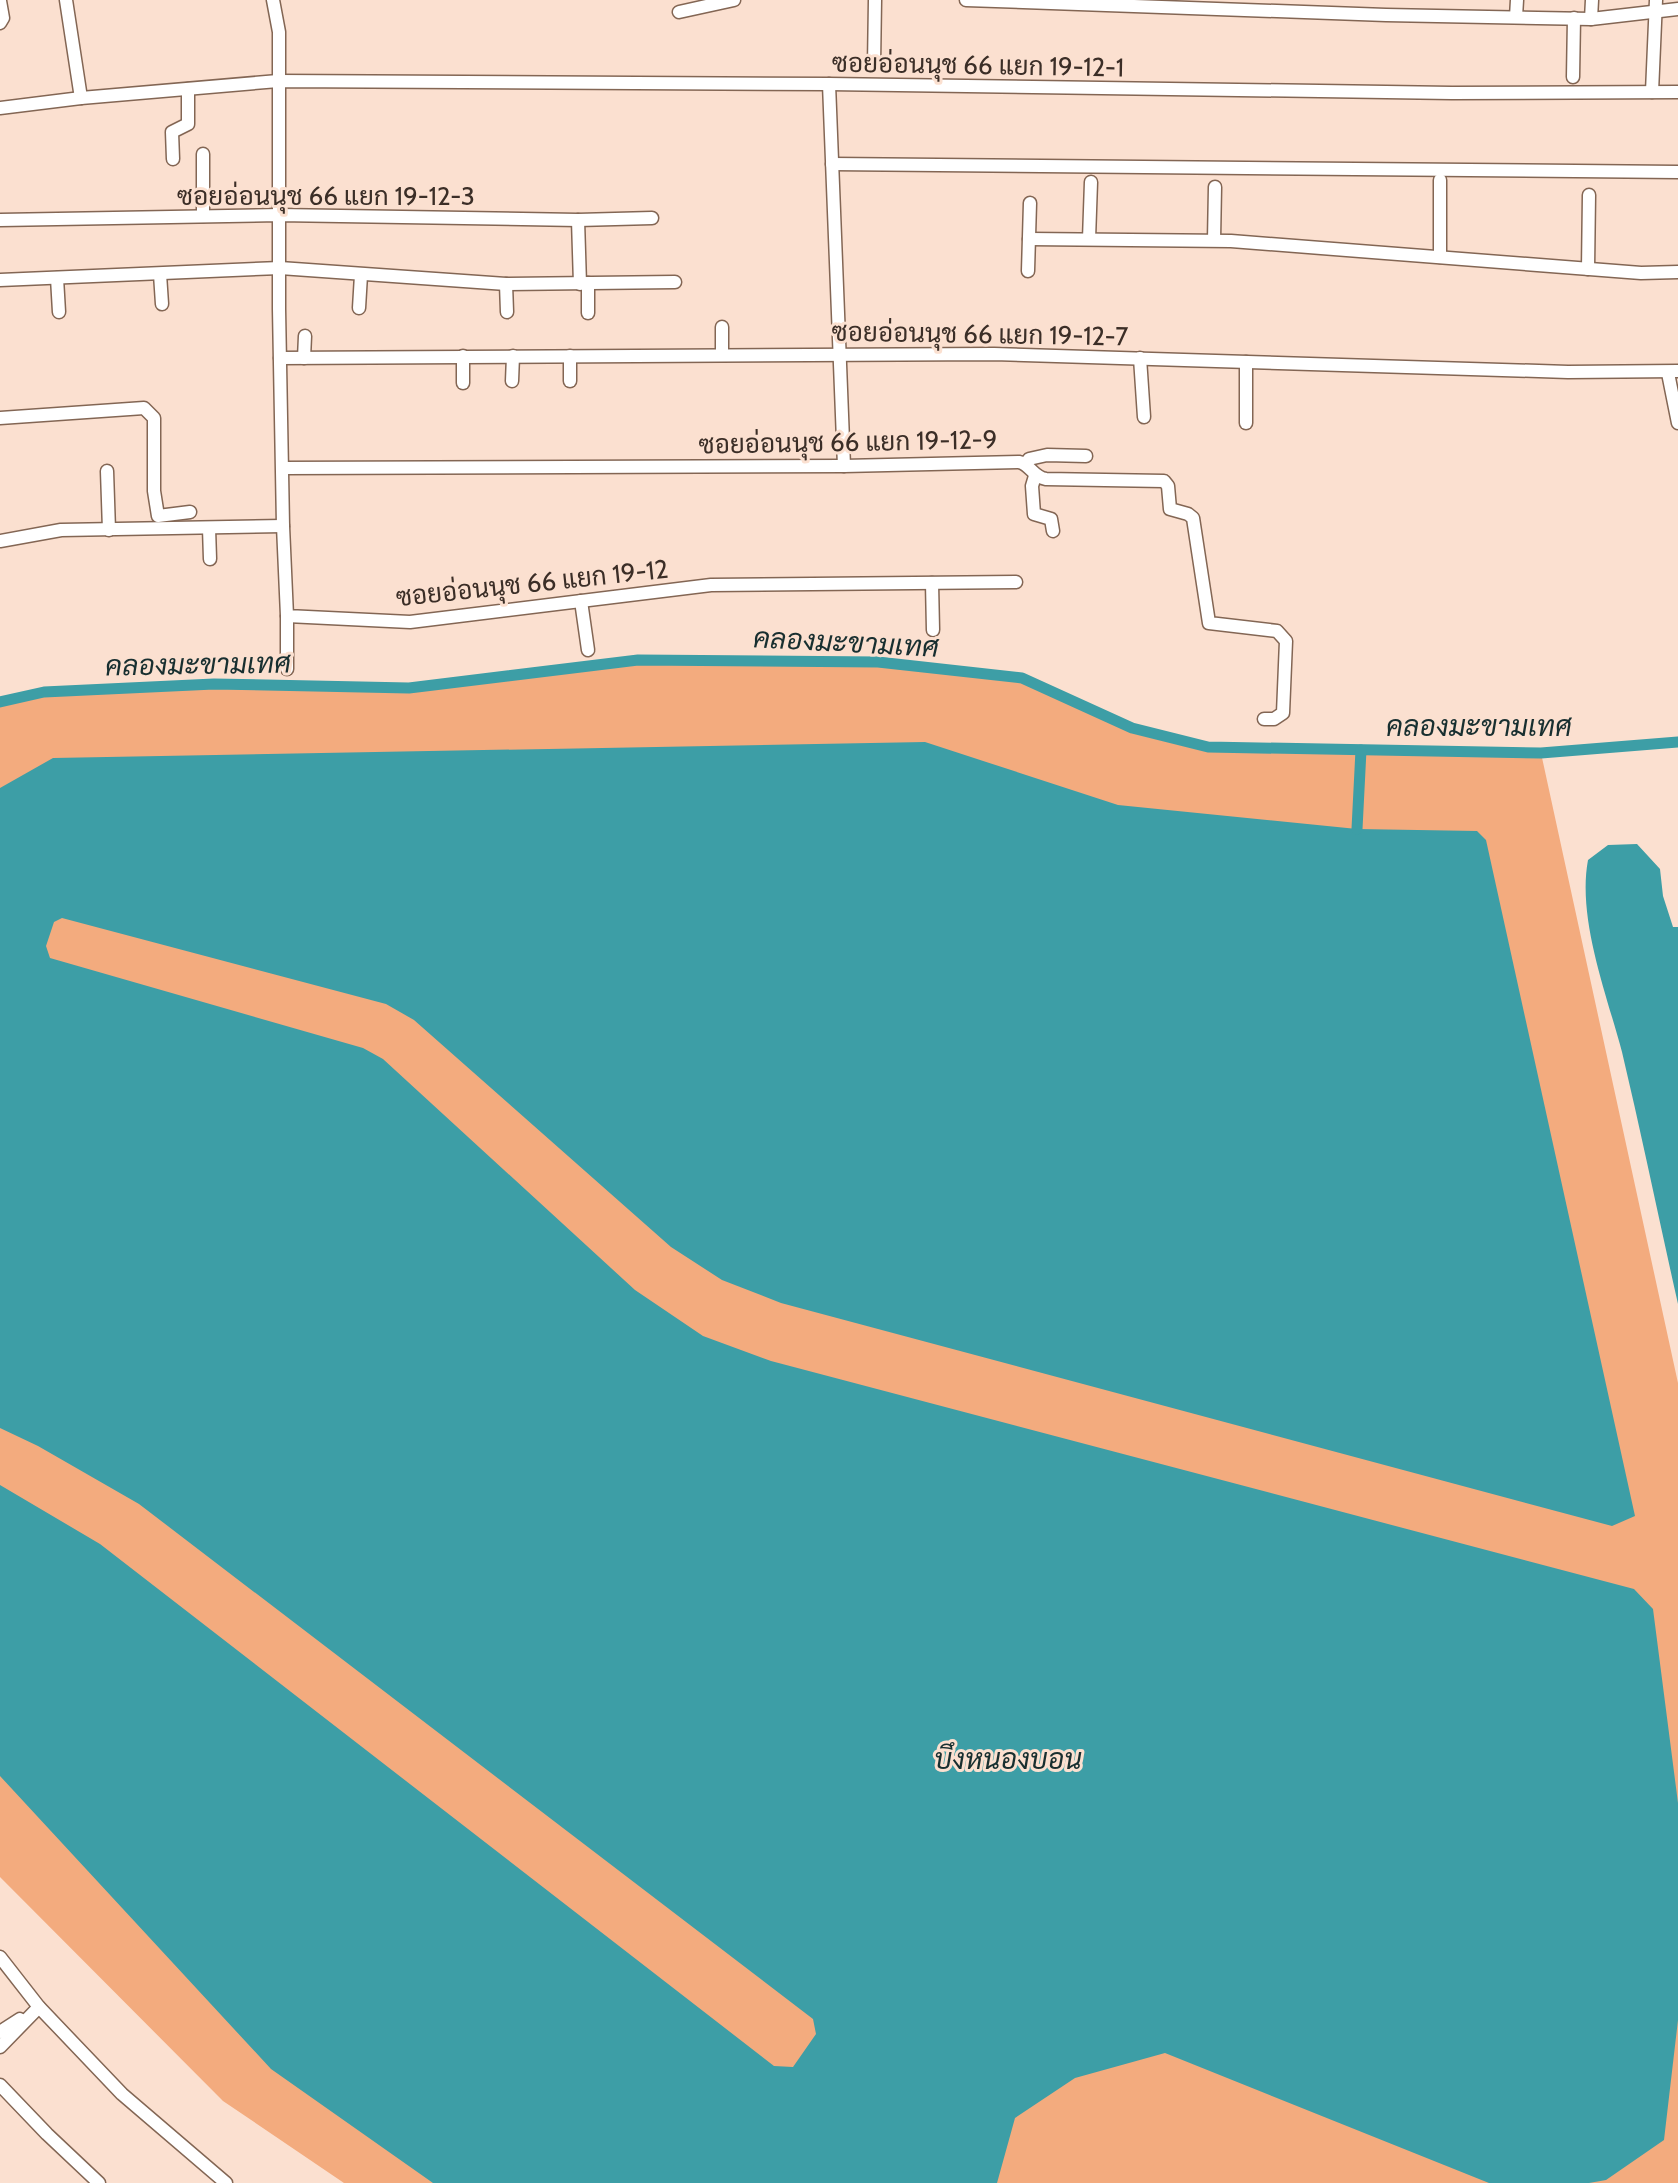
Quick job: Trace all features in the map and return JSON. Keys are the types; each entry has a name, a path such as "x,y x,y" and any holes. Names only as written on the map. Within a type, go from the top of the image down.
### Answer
{"street":[{"path":"66,0 81,98"},
{"path":"273,0 279,32 280,358 287,669"},
{"path":"679,12 734,0"},
{"path":"874,65 875,0"},
{"path":"966,0 1321,6 1386,15 1591,19 1656,6 1678,9"},
{"path":"1386,15 1387,0"},
{"path":"1450,15 1451,0"},
{"path":"1516,17 1517,0"},
{"path":"1591,19 1592,0"},
{"path":"0,1 3,18 0,23"},
{"path":"1652,92 1656,6"},
{"path":"1573,77 1574,18"},
{"name":"ซอยอ่อนนุช 66 แยก 19-12-1","path":"0,108 278,81 829,84 1406,93 1678,92"},
{"path":"829,84 844,466"},
{"path":"173,159 172,132 188,124 188,89"},
{"path":"203,154 203,216"},
{"path":"832,164 1678,172"},
{"path":"1440,180 1440,257"},
{"path":"1089,239 1091,182"},
{"path":"1214,240 1215,187"},
{"path":"1588,269 1589,195"},
{"path":"1028,271 1030,203"},
{"name":"ซอยอ่อนนุช 66 แยก 19-12-3","path":"0,220 279,215 578,220 652,218"},
{"path":"578,220 588,313"},
{"path":"1029,239 1214,240 1641,273 1678,272"},
{"path":"0,280 280,268 506,284 675,282"},
{"path":"160,274 162,304"},
{"path":"359,308 361,275"},
{"path":"57,278 59,312"},
{"path":"506,284 507,312"},
{"path":"722,327 722,354"},
{"path":"304,358 305,336"},
{"name":"ซอยอ่อนนุช 66 แยก 19-12-7","path":"280,358 994,354 1568,372 1673,372"},
{"path":"463,356 463,383"},
{"path":"512,381 513,356"},
{"path":"570,356 570,381"},
{"path":"1140,358 1144,417"},
{"path":"1246,362 1246,423"},
{"path":"1673,372 1678,423"},
{"path":"0,418 144,408 154,418 154,491 158,516 190,512"},
{"path":"1026,464 1029,459 1039,455 1086,456"},
{"name":"ซอยอ่อนนุช 66 แยก 19-12-9","path":"283,468 844,466 1019,462 1026,464 1035,476"},
{"path":"107,471 109,530"},
{"path":"1053,531 1051,519 1034,514 1032,486 1035,476 1046,479 1160,480 1166,483 1170,509 1193,518 1209,623 1277,631 1286,641 1283,713 1274,719 1264,719"},
{"path":"0,541 61,530 283,526"},
{"path":"209,528 210,559"},
{"name":"ซอยอ่อนนุช 66 แยก 19-12","path":"287,616 296,619 410,622 711,585 1016,582"},
{"path":"932,583 933,630"},
{"path":"581,601 588,650"},
{"path":"0,1957 39,2007 122,2094 226,2183"},
{"path":"0,2032 39,2007"},
{"path":"0,2047 39,2007"},
{"path":"0,2085 99,2183"}],"shaded area":[{"name":"บึงหนองบอน","path":"638,660 878,662 1022,678 1132,728 1208,747 1541,753 1678,1383 1678,2183 344,2183 223,2101 0,1877 0,702 44,692 214,684 409,688"}],"water":[{"name":"บึงหนองบอน","path":"925,742 1118,805 1357,829 1477,831 1486,840 1635,1516 1612,1526 781,1303 722,1280 671,1247 414,1020 386,1004 62,918 54,922 46,946 50,958 363,1048 383,1059 635,1290 703,1336 771,1361 1634,1589 1653,1609 1678,1803 1678,2020 1664,2140 1606,2180 1589,2183 1489,2183 1165,2053 1075,2078 1015,2118 997,2183 433,2183 271,2069 0,1776 0,1485 100,1544 774,2066 793,2067 816,2034 813,2019 139,1504 38,1446 0,1428 0,788 53,758"},
{"path":"1637,844 1660,869 1663,896 1673,927 1678,927 1678,1304 1622,1052 1595,957 1587,907 1588,860 1608,845"}],"waterway":[{"name":"คลองมะขามเทศ","path":"0,702 44,692 214,684 409,688 638,660 878,662 1022,678 1132,728 1208,747 1541,753 1678,742"},
{"path":"1357,829 1361,750"}]}
